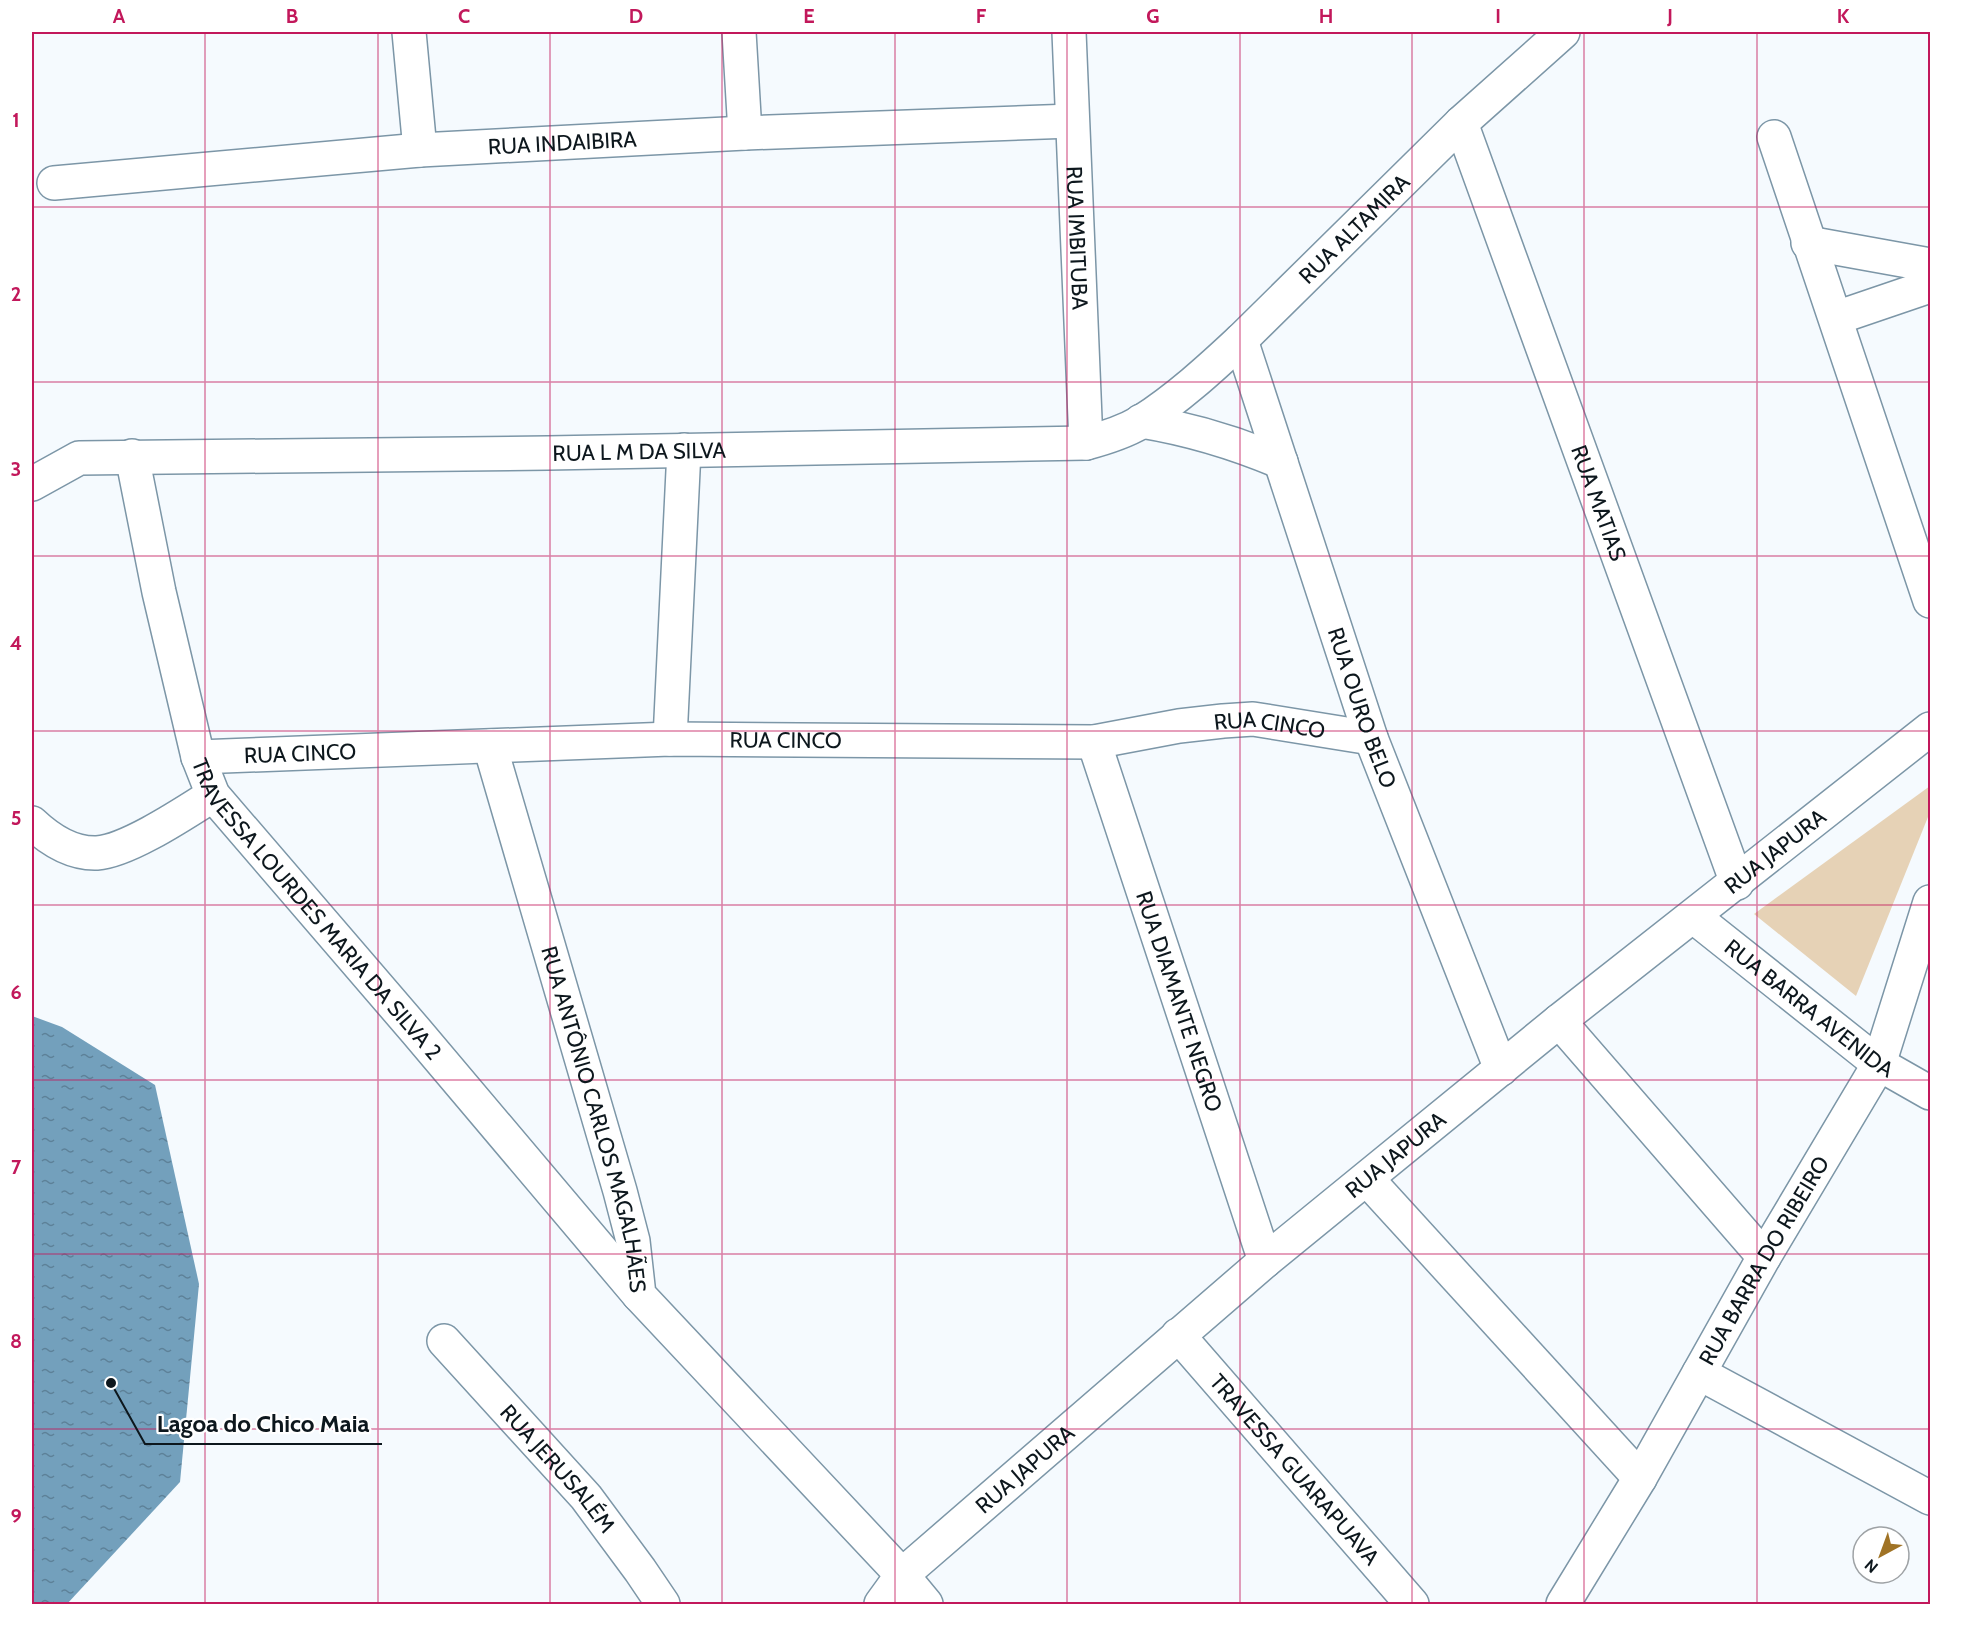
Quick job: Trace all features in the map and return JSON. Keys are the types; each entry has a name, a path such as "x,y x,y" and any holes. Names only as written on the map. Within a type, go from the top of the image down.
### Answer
{"street":[{"path":"410,32 420,150"},
{"path":"739,32 745,133"},
{"name":"RUA IMBITUBA","path":"1069,32 1086,443"},
{"name":"RUA ALTAMIRA","path":"1141,421 1189,386 1241,340 1461,123 1563,32"},
{"name":"RUA INDAIBIRA","path":"54,183 420,150 745,133 1072,121"},
{"name":"RUA MATIAS","path":"1461,123 1737,883"},
{"path":"1774,137 1930,601"},
{"path":"1808,243 1930,265"},
{"path":"1836,318 1930,286"},
{"name":"RUA OURO BELO","path":"1241,340 1371,738 1501,1069"},
{"path":"1141,421 1206,435 1281,462"},
{"name":"RUA L M DA SILVA","path":"32,484 79,458 536,453 1086,443 1107,437 1141,421"},
{"path":"670,739 684,450"},
{"name":"TRAVESSA LOURDES MARIA DA SILVA 2","path":"132,456 159,592 198,757 213,795 639,1295"},
{"name":"RUA CINCO","path":"198,757 670,739 1094,742 1179,726 1253,719 1371,738"},
{"name":"RUA JAPURA","path":"881,1605 902,1575 1265,1262 1559,1021 1930,729"},
{"name":"RUA DIAMANTE NEGRO","path":"1094,742 1265,1262"},
{"name":"RUA ANTÔNIO CARLOS MAGALHÃES","path":"490,746 633,1241 639,1295 902,1575 926,1605"},
{"path":"32,823 48,838 73,850 98,853 125,845 173,820 213,795"},
{"name":"RUA BARRA DO RIBEIRO","path":"1563,1605 1640,1478 1764,1257 1879,1064 1930,902"},
{"name":"RUA BARRA AVENIDA","path":"1694,917 1879,1064 1930,1093"},
{"path":"1559,1021 1764,1257"},
{"path":"1367,1179 1640,1478"},
{"name":"TRAVESSA GUARAPUAVA","path":"1178,1335 1412,1605"},
{"name":"RUA JERUSALÉM","path":"444,1341 586,1497 663,1605"},
{"path":"1699,1373 1930,1498"}],"shaded area":[{"path":"1930,786 1930,812 1856,996 1754,914"}],"water":[{"path":"32,1016 62,1027 155,1085 199,1284 180,1482 67,1604 32,1604"}],"place":[{"name":"Lagoa do Chico Maia","path":"111,1383"}]}
